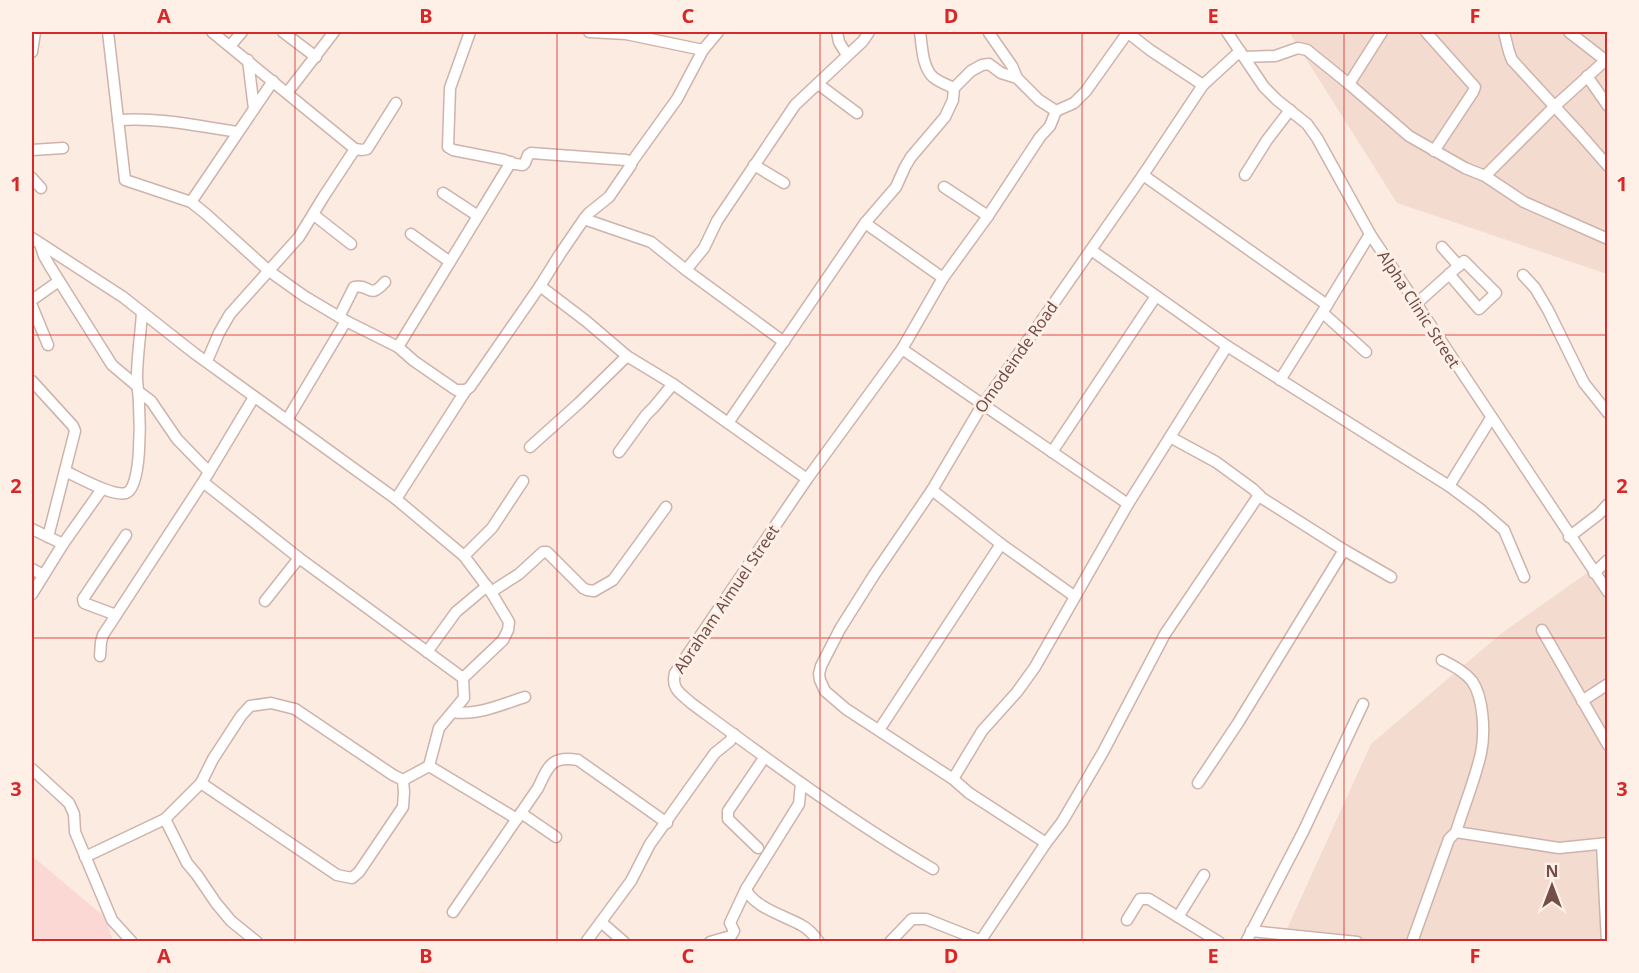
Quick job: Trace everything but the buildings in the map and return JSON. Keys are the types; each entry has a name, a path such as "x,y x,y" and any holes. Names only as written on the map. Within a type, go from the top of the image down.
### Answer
{"street":[{"path":"32,52 34,32"},
{"path":"108,32 125,180 191,202 269,271 304,296 342,319 398,347 456,390 466,390"},
{"path":"212,32 355,149 367,149 396,103"},
{"path":"230,46 242,32"},
{"path":"283,32 316,57"},
{"path":"287,93 334,32"},
{"path":"470,32 450,88 448,147 523,165 531,153 626,160 631,163"},
{"path":"589,32 626,34 703,50"},
{"path":"396,499 466,390 540,286 584,219 609,197 677,99 703,50 718,32"},
{"path":"837,32 839,42 848,56"},
{"path":"686,270 704,248 717,221 795,105 848,56 869,32"},
{"path":"920,32 924,58 929,72 935,79 954,88"},
{"path":"989,33 1012,66 1017,78 1040,100 1056,111 1074,103 1086,91 1127,32 1203,85"},
{"name":"Alpha Clinic Street","path":"1227,32 1264,87 1307,124 1317,138 1370,234 1569,537 1608,592"},
{"path":"1349,84 1382,32"},
{"path":"1426,32 1475,87 1434,151"},
{"path":"1504,32 1512,60 1608,166"},
{"path":"1485,176 1606,59 1569,32"},
{"path":"1242,54 1275,56 1293,49 1307,50 1409,136 1465,168 1485,176 1524,202 1607,238"},
{"name":"Omodeinde Road","path":"879,730 846,709 825,691 820,680 821,666 840,629 932,490 968,427 1203,85 1242,54"},
{"path":"248,60 254,109"},
{"path":"728,423 865,224 896,187 911,157 945,117 954,88 971,71 986,64 1001,73 1017,78"},
{"path":"1587,76 1608,106"},
{"path":"191,202 273,81"},
{"path":"818,84 857,113"},
{"path":"1245,175 1267,140 1290,110"},
{"name":"Abraham Aimuel Street","path":"933,869 764,758 677,691 673,682 675,673 807,479 902,349 943,278 988,216 1040,137 1050,126 1056,111"},
{"path":"118,120 162,120 238,132"},
{"path":"32,150 63,148"},
{"path":"207,361 230,314 299,237 355,149"},
{"path":"398,347 511,162"},
{"path":"754,165 784,183"},
{"path":"1143,175 1325,309 1366,352"},
{"path":"32,178 41,188"},
{"path":"944,187 988,216"},
{"path":"443,193 478,216"},
{"path":"314,215 351,244"},
{"path":"584,219 651,242 784,342"},
{"path":"865,224 943,278"},
{"path":"411,234 450,262"},
{"path":"1281,380 1370,234"},
{"path":"36,241 112,364 151,401 206,477 299,558 463,678"},
{"path":"36,241 123,297 181,343 396,499 464,556 489,589 509,622 508,630 502,640 463,678 464,698 439,728 429,766 403,780"},
{"path":"1442,247 1459,266"},
{"path":"1091,250 1227,346 1449,486 1480,509 1504,530 1524,577"},
{"path":"1416,304 1449,274 1459,266 1464,261 1496,293 1479,309 1449,274"},
{"path":"1522,275 1535,288 1548,310 1584,383 1608,413"},
{"path":"32,300 59,281"},
{"path":"287,420 342,319 354,287 360,286 378,291 385,282"},
{"path":"540,286 627,356 673,384 807,479"},
{"path":"1052,452 1156,296"},
{"path":"32,306 48,345"},
{"path":"65,471 102,489 122,494 128,492 133,485 138,456 138,389 142,312"},
{"path":"953,779 982,731 1017,692 1035,667 1128,504 1227,346"},
{"path":"902,349 1128,504"},
{"path":"530,447 627,356"},
{"path":"32,381 75,428 48,537"},
{"path":"619,453 646,415 673,384"},
{"path":"100,656 104,635 206,477 254,397"},
{"path":"1449,486 1491,418"},
{"path":"1170,437 1216,462 1259,495 1344,550 1391,577"},
{"path":"464,556 492,528 523,481"},
{"path":"32,594 63,544 102,489"},
{"path":"932,490 1001,544 1074,596"},
{"path":"890,942 912,919 926,919 982,941 1062,822 1104,752 1165,634 1259,495"},
{"path":"1569,537 1599,514 1608,504"},
{"path":"427,652 456,612 489,589 519,574 543,552 547,552 587,590 594,591 613,580 666,507"},
{"path":"32,529 63,544"},
{"path":"116,615 84,603 83,599 126,535"},
{"path":"1001,544 879,730 1046,843"},
{"path":"1198,783 1243,715 1344,550"},
{"path":"265,601 299,558"},
{"path":"1594,573 1608,560"},
{"path":"32,569 43,575"},
{"path":"1542,630 1608,745"},
{"path":"1412,942 1449,839 1456,832 1481,752 1483,730 1480,703 1473,683 1463,672 1442,660"},
{"path":"1582,701 1608,684"},
{"path":"453,712 464,714 477,712 525,697"},
{"path":"85,857 165,819 201,783 213,759 250,706 271,703 295,709 403,780"},
{"path":"1246,942 1304,830 1363,704"},
{"path":"586,942 631,881 650,844 715,753 730,741 734,734"},
{"path":"453,912 538,788 551,764 561,758 578,760 667,823"},
{"path":"758,848 728,819 728,811 764,758"},
{"path":"429,766 556,837"},
{"path":"32,769 69,804 74,814 75,832 112,920 132,942"},
{"path":"201,783 337,875 352,878 360,872 403,807 403,780"},
{"path":"710,942 731,936 734,931 730,923 746,889 799,804 801,783"},
{"path":"165,819 187,863 216,903 231,921 257,942"},
{"path":"1456,832 1559,848 1605,843 1607,942"},
{"path":"1178,917 1204,875"},
{"path":"746,889 749,895 763,906 801,925 819,942"},
{"path":"1126,920 1136,903 1145,898 1219,942"},
{"path":"601,922 624,942"},
{"path":"1251,931 1357,942"}],"shaded area":[{"path":"1289,32 1607,32 1607,274 1397,203"},
{"path":"1607,559 1607,941 1281,942 1371,744 1502,633"},
{"path":"32,856 106,918 113,941 32,941"}]}
